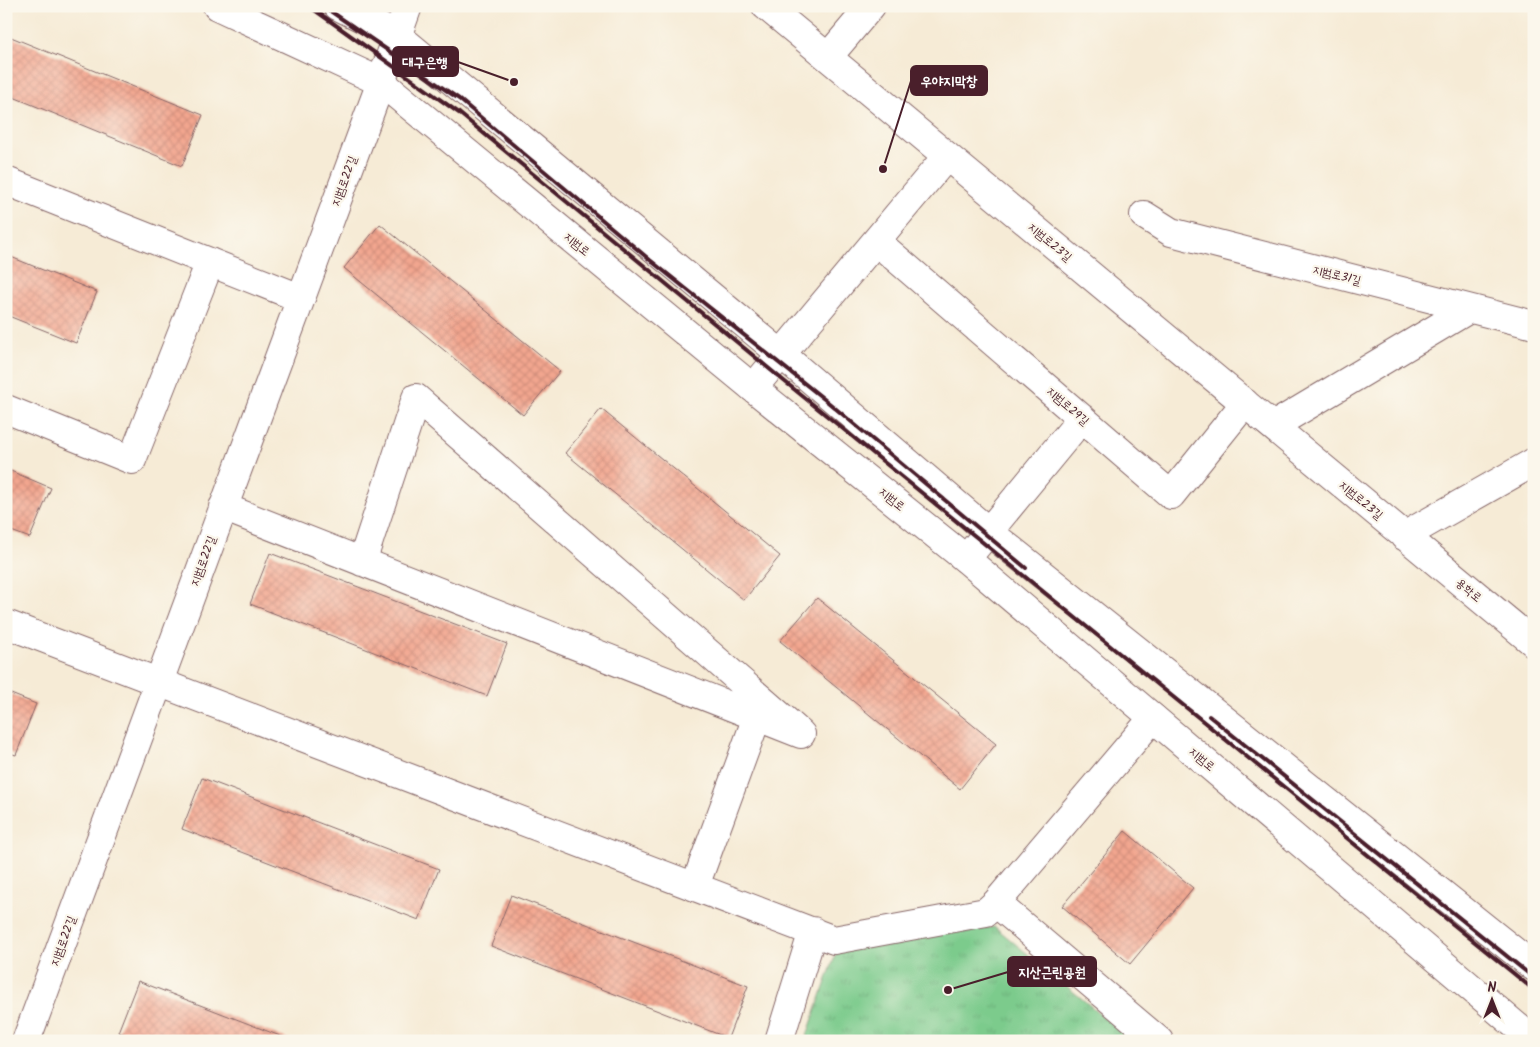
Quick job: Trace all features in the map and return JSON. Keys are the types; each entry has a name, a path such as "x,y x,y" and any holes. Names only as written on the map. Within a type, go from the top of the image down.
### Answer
{"street":[{"name":"지범로","path":"217,6 381,82 753,388 966,559 1534,1041"},
{"path":"338,6 398,36 781,354 989,532 1534,967"},
{"name":"지범로22길","path":"26,1041 408,6"},
{"name":"지범로23길","path":"766,6 1404,536"},
{"path":"828,57 871,6"},
{"path":"753,388 947,156"},
{"path":"6,181 300,298"},
{"name":"지범로31길","path":"1144,215 1171,232 1534,325"},
{"name":"지범로29길","path":"876,241 1171,495 1245,404"},
{"path":"6,409 132,460 210,262"},
{"path":"1273,426 1468,309"},
{"path":"223,507 362,562 801,734 416,398 362,562"},
{"path":"966,559 1082,418"},
{"path":"1404,536 1534,462"},
{"name":"용학로","path":"1404,536 1534,643"},
{"path":"6,624 834,940 986,912 996,903 1153,718"},
{"path":"695,886 757,717"},
{"path":"996,903 1159,1041"},
{"path":"779,1041 813,931"}],"green space":[{"path":"995,927 1133,1041 805,1041 838,948 918,935"}],"building":[{"path":"6,35 203,115 182,166 6,94"},
{"path":"380,224 560,371 523,415 344,268"},
{"path":"6,255 97,292 76,343 6,315"},
{"path":"601,409 780,556 744,600 565,453"},
{"path":"6,469 51,488 30,538 6,529"},
{"path":"270,553 507,644 487,696 250,604"},
{"path":"817,598 996,744 960,789 780,641"},
{"path":"6,692 36,704 16,755 6,752"},
{"path":"202,778 439,869 419,920 182,829"},
{"path":"1125,831 1193,888 1130,964 1062,906"},
{"path":"511,895 748,986 728,1038 491,946"},
{"path":"138,981 293,1041 140,1041 118,1032"}],"railway":[{"path":"309,6 459,113 784,381 1534,990"},
{"path":"323,6 459,99 650,260 829,403 1026,568"},
{"path":"1209,716 1534,978"}],"place":[{"name":"대구은행","path":"514,82"},
{"name":"우야지막창","path":"883,169"},
{"name":"지산근린공원","path":"948,990"}]}
